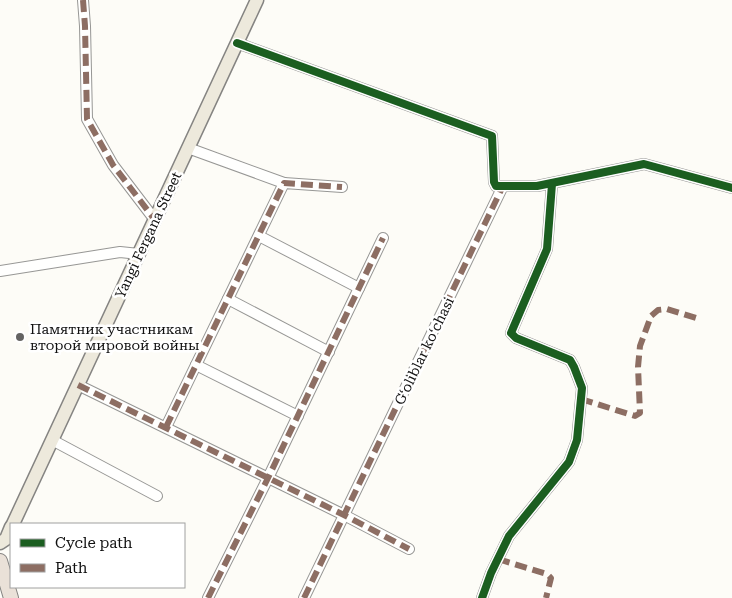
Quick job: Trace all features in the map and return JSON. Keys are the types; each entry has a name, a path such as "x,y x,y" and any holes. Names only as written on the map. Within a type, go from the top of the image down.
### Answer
{"highway":[{"path":"0,561 11,598"}],"main road":[{"name":"Yangi Fergana Street","path":"13,523 257,0"},
{"name":"Yangi Fergana Street","path":"0,542 6,539 10,530"}],"street":[{"path":"82,0 87,119 113,165 155,220"},
{"path":"237,43 492,136 494,182 496,186 552,184 644,164 732,188"},
{"path":"188,148 284,183 342,187"},
{"path":"166,427 284,183"},
{"path":"482,598 508,536 569,462 577,440 582,388 570,360 516,338 510,333 547,249 552,184"},
{"name":"Gʻoliblar koʻchasi","path":"304,598 503,186"},
{"path":"259,236 359,288"},
{"path":"208,598 383,238"},
{"path":"0,271 120,252 139,254"},
{"path":"228,299 329,352"},
{"path":"196,365 298,416"},
{"path":"78,385 344,515 409,549"},
{"path":"52,440 158,496"}],"marked path":[{"path":"83,0 87,119 113,165 155,220"},
{"path":"166,427 284,183 342,187"},
{"path":"304,598 503,186"},
{"path":"208,598 383,238"},
{"path":"581,399 635,416 640,413 638,367 640,346 651,316 658,310 667,309 696,318"},
{"path":"78,385 344,515 409,549"},
{"path":"498,559 547,574 551,578 546,598"}],"cycle path":[{"path":"237,43 492,136 494,182 496,186 537,186 644,164 732,188"},
{"path":"482,598 491,573 509,536 569,462 577,440 582,388 570,360 516,338 511,333 547,249 552,184"}],"place":[{"name":"Памятник участникам второй мировой войны","path":"20,337"}]}
